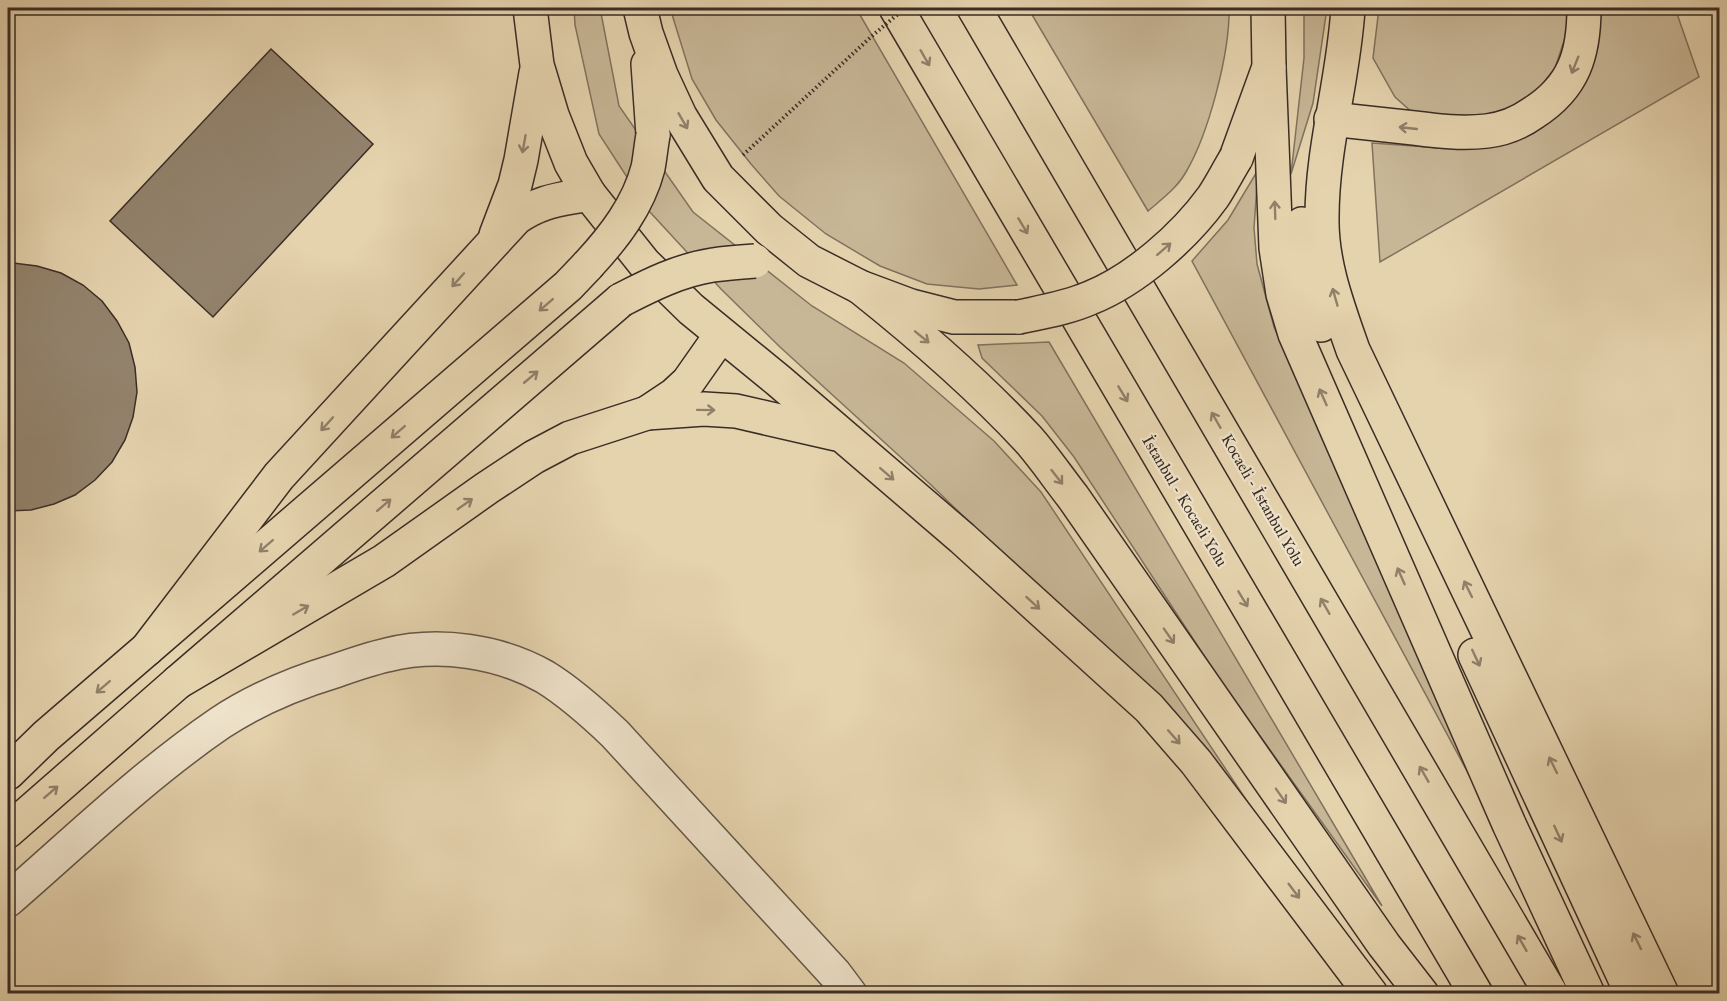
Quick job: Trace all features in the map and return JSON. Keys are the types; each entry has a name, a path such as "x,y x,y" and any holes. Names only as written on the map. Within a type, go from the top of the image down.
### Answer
{"main road":[{"path":"530,8 537,65 567,154 589,194 644,263 721,335 843,435 962,538 1149,708 1196,762 1371,993"},
{"name":"İstanbul - Kocaeli Yolu","path":"896,8 1476,993"},
{"name":"Kocaeli - İstanbul Yolu","path":"974,8 1551,993"},
{"path":"1268,8 1276,248 1283,294 1295,334 1509,824 1588,993"},
{"path":"1327,8 1313,103 1301,213 1306,276 1311,295 1325,334 1632,993"},
{"path":"1348,8 1331,119 1321,219 1334,298 1353,350 1662,993"},
{"path":"1331,119 1452,132 1487,131 1517,124 1544,106 1565,86 1578,59 1584,28 1584,8"},
{"path":"643,20 661,75 680,116 718,178 769,229 809,261 860,287 911,306 954,316 1018,317 1049,311 1090,298 1132,275 1165,249 1212,197 1236,158 1269,67"},
{"path":"8,773 46,736 568,286 615,236 632,208 648,169 652,135 643,20"},
{"path":"493,242 515,185 537,65"},
{"path":"147,649 279,476 516,218 530,208 548,200 589,194"},
{"path":"8,831 621,300 655,283 711,265 755,261 809,261"},
{"path":"860,287 933,346 979,388 1029,440 1073,497 1384,945 1422,993"},
{"path":"647,413 674,395 688,382 721,335"},
{"path":"178,682 384,561 534,457 570,438 647,413 704,409 736,411 843,435"}],"street":[{"path":"8,900 175,757 221,723 272,694 321,675 388,654 429,649 468,650 507,660 544,676 579,700 623,743 850,993"}],"path":[{"path":"718,178 905,8"}],"shaded area":[{"path":"574,8 600,8 619,106 693,212 812,306 904,363 994,441 1041,492 1375,993 1130,677 930,484 780,347 721,289 649,211 599,134 575,25"},
{"path":"670,8 856,8 1017,285 979,289 927,284 880,266 826,234 779,196 716,120 692,79"},
{"path":"1028,8 1229,8 1222,69 1203,136 1182,178 1148,211"},
{"path":"1304,8 1327,8 1313,103 1291,174 1304,58"},
{"path":"1379,8 1568,8 1569,12 1565,38 1555,68 1536,92 1514,109 1487,116 1446,120 1413,113 1395,97 1373,58"},
{"path":"1601,8 1675,8 1699,77 1380,262 1372,143 1442,148 1500,143 1536,131 1564,108 1586,78 1598,47"},
{"path":"1258,170 1254,228 1257,264 1274,327 1475,786 1192,261 1228,220"},
{"path":"1049,342 1382,906 1222,683 1074,457 1042,416 982,358 978,345"}],"building":[{"path":"271,49 373,144 213,317 110,221"},
{"path":"8,264 37,266 61,273 83,285 102,301 117,321 129,343 135,367 137,392 133,417 125,440 112,462 95,480 75,495 54,504 31,510 8,511"}]}
